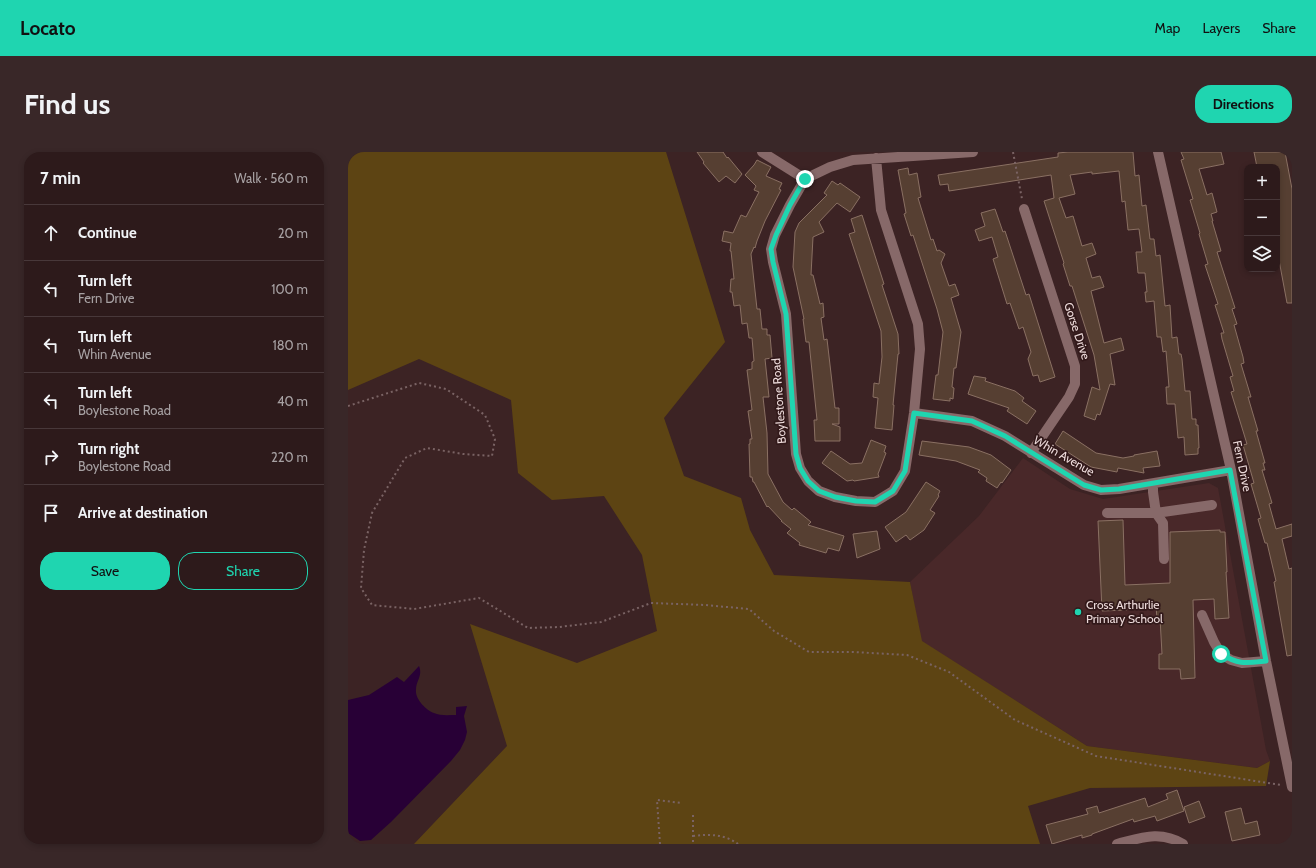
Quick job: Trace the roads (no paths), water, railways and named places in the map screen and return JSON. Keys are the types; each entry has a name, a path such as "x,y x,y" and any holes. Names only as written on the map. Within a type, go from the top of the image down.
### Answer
{"street":[{"path":"762,152 805,179 830,167 853,160 973,152"},
{"name":"Fern Drive","path":"1158,152 1230,470 1266,661 1292,787"},
{"name":"Boylestone Road","path":"805,179 790,205 771,249 786,314 796,454 800,468 808,481 819,491 835,497 856,501 875,502 893,491 905,471 914,413 920,349 918,324 881,210 876,158"},
{"name":"Gorse Drive","path":"1024,209 1076,366 1075,384 1069,397 1032,453"},
{"name":"Whin Avenue","path":"914,413 972,421 1005,436 1084,485 1101,490 1153,484 1230,470"},
{"path":"1153,484 1156,513 1163,523 1164,559"},
{"path":"1107,514 1156,513 1212,505"},
{"path":"1202,615 1221,654 1231,660 1242,663 1266,661"},
{"path":"1117,844 1145,836 1156,835 1166,837 1183,844"}],"place":[{"name":"Cross Arthurlie Primary School","path":"1078,612"}]}
